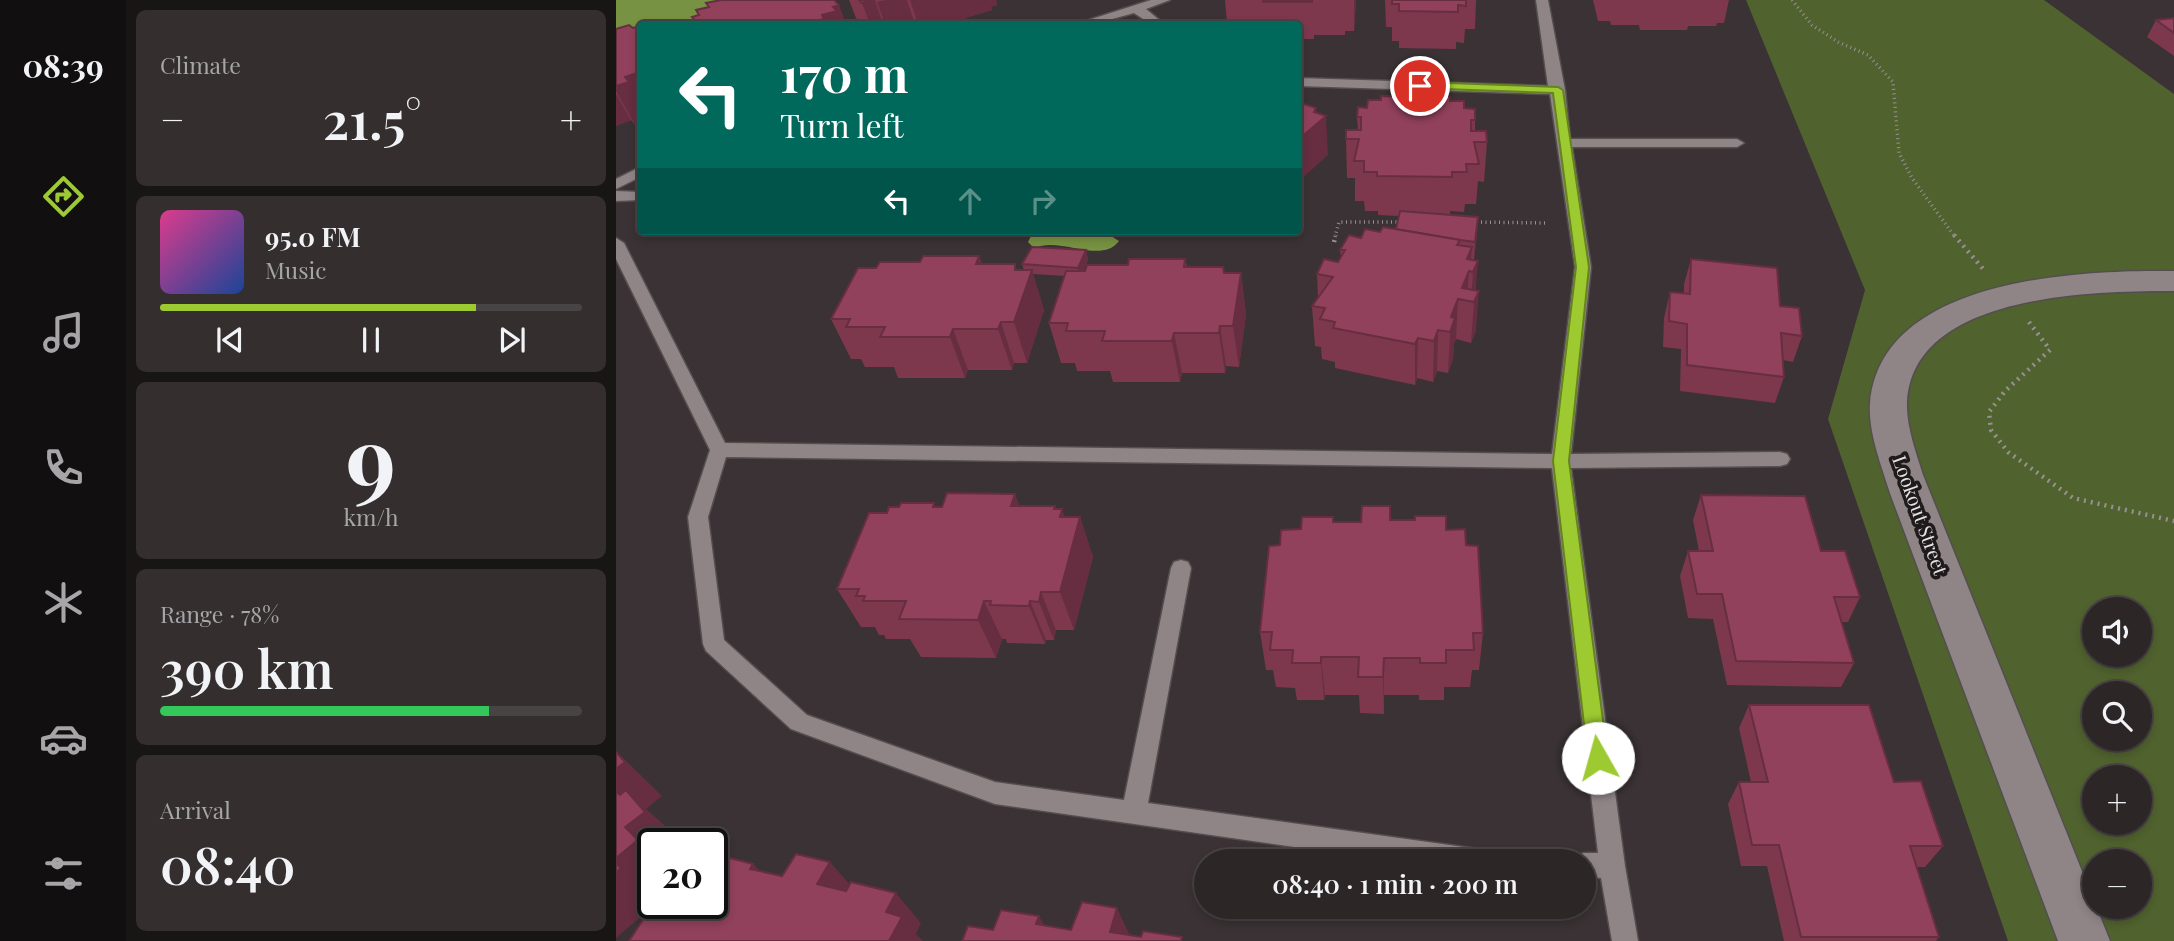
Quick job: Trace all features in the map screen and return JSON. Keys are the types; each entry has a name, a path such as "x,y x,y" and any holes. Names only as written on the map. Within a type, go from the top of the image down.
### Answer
{"street":[{"name":"Lookout Street","path":"2084,941 1977,668 1900,461 1888,412 1889,396 1898,367 1907,353 1930,328 1951,316 2007,298 2045,291 2125,281 2174,281"}],"lane":[{"path":"1092,21 1164,0"},
{"path":"1542,0 1558,90 1583,267 1561,461 1612,866 1625,941"},
{"path":"1136,8 1154,21"},
{"path":"1302,82 1558,90"},
{"path":"1565,143 1737,143"},
{"path":"616,185 637,173"},
{"path":"616,195 637,196"},
{"path":"616,243 719,450 698,517 714,644 799,722 995,793 1392,849"},
{"path":"719,450 1561,461 1780,459"},
{"path":"1134,813 1181,568"},
{"path":"1596,865 1612,866"}],"path":[{"path":"1334,242 1339,222 1401,222"},
{"path":"1467,222 1577,222"}],"shaded area":[{"path":"616,0 802,0 726,21 637,21 637,49 616,55"},
{"path":"1746,0 2044,0 2174,94 2174,941 2008,941 1828,419 1865,290"},
{"path":"1097,235 1111,236 1119,241 1102,251 1056,245 1034,248 1028,242 1031,236"}],"building":[{"path":"721,0 834,0 839,5 833,7 837,11 822,15 824,19 814,21 695,21 692,17 699,15 696,10 709,7 706,3"},
{"path":"1312,0 1312,2 1263,2"},
{"path":"1392,0 1466,0 1466,6 1458,5 1458,12 1399,11 1399,4 1392,4"},
{"path":"2174,18 2174,33 2156,20"},
{"path":"629,25 637,27 637,73 625,77 629,82 616,86 616,29"},
{"path":"1381,96 1450,97 1450,101 1464,101 1464,108 1475,109 1471,131 1486,131 1487,142 1474,142 1479,164 1466,164 1467,172 1452,172 1452,177 1377,176 1377,172 1364,172 1364,161 1354,161 1359,139 1346,139 1346,130 1361,130 1361,117 1357,117 1358,107 1367,108 1368,100 1381,100"},
{"path":"1302,103 1316,108 1314,112 1326,116 1302,137"},
{"path":"1400,211 1478,217 1475,242 1396,229"},
{"path":"1383,227 1460,240 1457,245 1472,247 1467,259 1478,261 1473,272 1469,271 1462,288 1479,291 1474,302 1458,299 1451,317 1455,318 1450,332 1438,330 1434,341 1418,338 1415,344 1333,328 1335,322 1320,319 1325,308 1312,306 1333,277 1317,274 1324,259 1338,262 1345,250 1340,250 1349,235 1361,238 1365,229 1380,232"},
{"path":"1032,247 1086,250 1078,268 1022,264"},
{"path":"923,256 979,256 976,264 1015,264 1015,270 1032,270 1014,322 1001,322 998,329 953,329 950,337 880,337 885,327 846,327 850,319 831,319 858,268 876,268 880,262 920,262"},
{"path":"1129,259 1185,259 1184,267 1223,267 1224,273 1241,273 1233,326 1220,326 1219,333 1174,333 1172,341 1102,341 1105,331 1066,331 1068,323 1049,323 1066,271 1085,271 1087,265 1128,265"},
{"path":"1691,259 1777,268 1780,306 1799,308 1802,336 1781,333 1784,377 1687,365 1687,324 1669,321 1670,292 1690,294"},
{"path":"947,493 1015,494 1011,506 1055,506 1054,509 1062,509 1060,517 1080,517 1060,592 1041,592 1039,602 1030,601 1029,606 990,605 991,601 984,601 978,620 899,619 906,601 863,601 865,596 856,596 859,589 837,589 869,513 887,513 889,507 899,507 901,503 934,503 933,507 942,507"},
{"path":"1701,495 1805,496 1821,551 1845,551 1860,597 1834,597 1854,663 1736,661 1722,594 1697,594 1688,551 1713,551"},
{"path":"1362,506 1390,506 1390,520 1415,520 1415,516 1446,516 1446,530 1465,529 1466,545 1478,546 1483,633 1473,633 1474,650 1446,650 1446,663 1420,663 1420,658 1384,658 1383,677 1358,677 1359,657 1321,657 1321,663 1292,663 1293,650 1270,650 1272,632 1260,632 1269,546 1280,545 1281,530 1301,529 1302,517 1333,517 1333,522 1361,522"},
{"path":"1749,705 1869,705 1894,782 1921,781 1943,846 1910,846 1939,937 1801,937 1779,845 1752,845 1739,782 1768,782"},
{"path":"616,752 625,762 616,769"},
{"path":"626,790 645,812 625,827 637,841 616,858 616,791 620,795"},
{"path":"796,854 830,862 817,884 846,891 851,882 896,893 886,912 902,917 889,941 629,941 643,919 728,919 728,858 753,864 750,869 782,876"},
{"path":"1082,902 1117,908 1110,932 1141,937 1143,931 1182,937 1181,941 962,941 968,926 993,930 1001,910 1039,916 1036,924 1071,930"}],"route":[{"path":"1420,86 1558,90 1583,267 1561,461 1598,758"}]}
